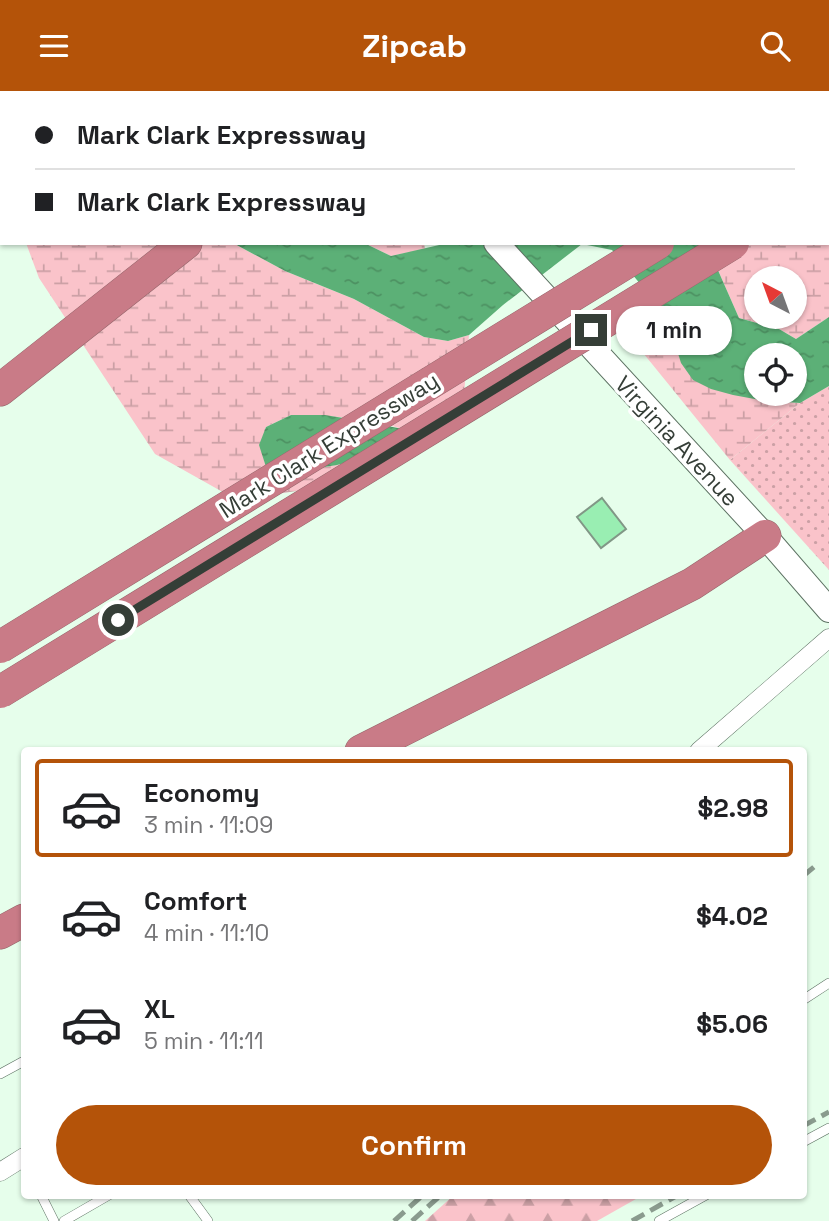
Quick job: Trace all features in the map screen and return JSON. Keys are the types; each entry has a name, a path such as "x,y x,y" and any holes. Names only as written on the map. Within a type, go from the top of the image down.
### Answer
{"highway":[{"path":"0,390 183,245"},
{"name":"Mark Clark Expressway","path":"0,647 655,245"},
{"name":"Mark Clark Expressway","path":"0,692 730,245"},
{"path":"369,747 692,584 765,536"},
{"path":"0,933 21,922"}],"main road":[{"name":"Virginia Avenue","path":"498,245 765,536 829,610"}],"street":[{"path":"704,747 829,638"},
{"path":"0,1172 21,1162"}],"lane":[{"path":"807,997 829,983"},
{"path":"0,1074 21,1063"},
{"path":"807,1140 829,1128"},
{"path":"43,1199 54,1221"},
{"path":"64,1221 102,1199"},
{"path":"191,1199 208,1221"},
{"path":"659,1221 699,1199"}],"green space":[{"path":"27,245 237,245 285,271 354,299 424,337 448,341 469,335 464,394 443,433 389,472 316,488 237,500 155,454 39,278","holes":["291,415 365,420 408,431 401,439 365,458 288,473 266,467 260,445 266,427"]},
{"path":"368,245 424,245 425,249 391,256"},
{"path":"707,245 829,245 829,317 796,339 779,329 807,329 807,266 744,266 744,319 739,318"},
{"path":"666,315 674,338 744,388 744,406 796,406 730,460 635,343"},
{"path":"829,386 829,570 730,460 796,406 807,406 807,399"},
{"path":"450,1199 636,1199 597,1221 425,1221"}],"water":[{"path":"237,245 368,245 391,256 439,245 581,245 469,335 448,341 424,337 354,299 285,271"},
{"path":"587,245 707,245 739,318 744,319 744,329 779,329 796,339 829,317 829,386 807,399 807,343 744,343 744,397 711,389 693,380 681,363 666,315 612,250"},
{"path":"291,415 325,415 408,430 365,458 288,473 266,467 259,445 266,427"}],"building":[{"path":"602,498 626,529 601,548 577,517"}],"railway":[{"path":"807,873 814,867"},
{"path":"807,1124 829,1112"},
{"path":"394,1221 419,1199"},
{"path":"412,1221 437,1199"},
{"path":"632,1221 671,1199"}],"route":[{"path":"118,620 591,330"}]}
